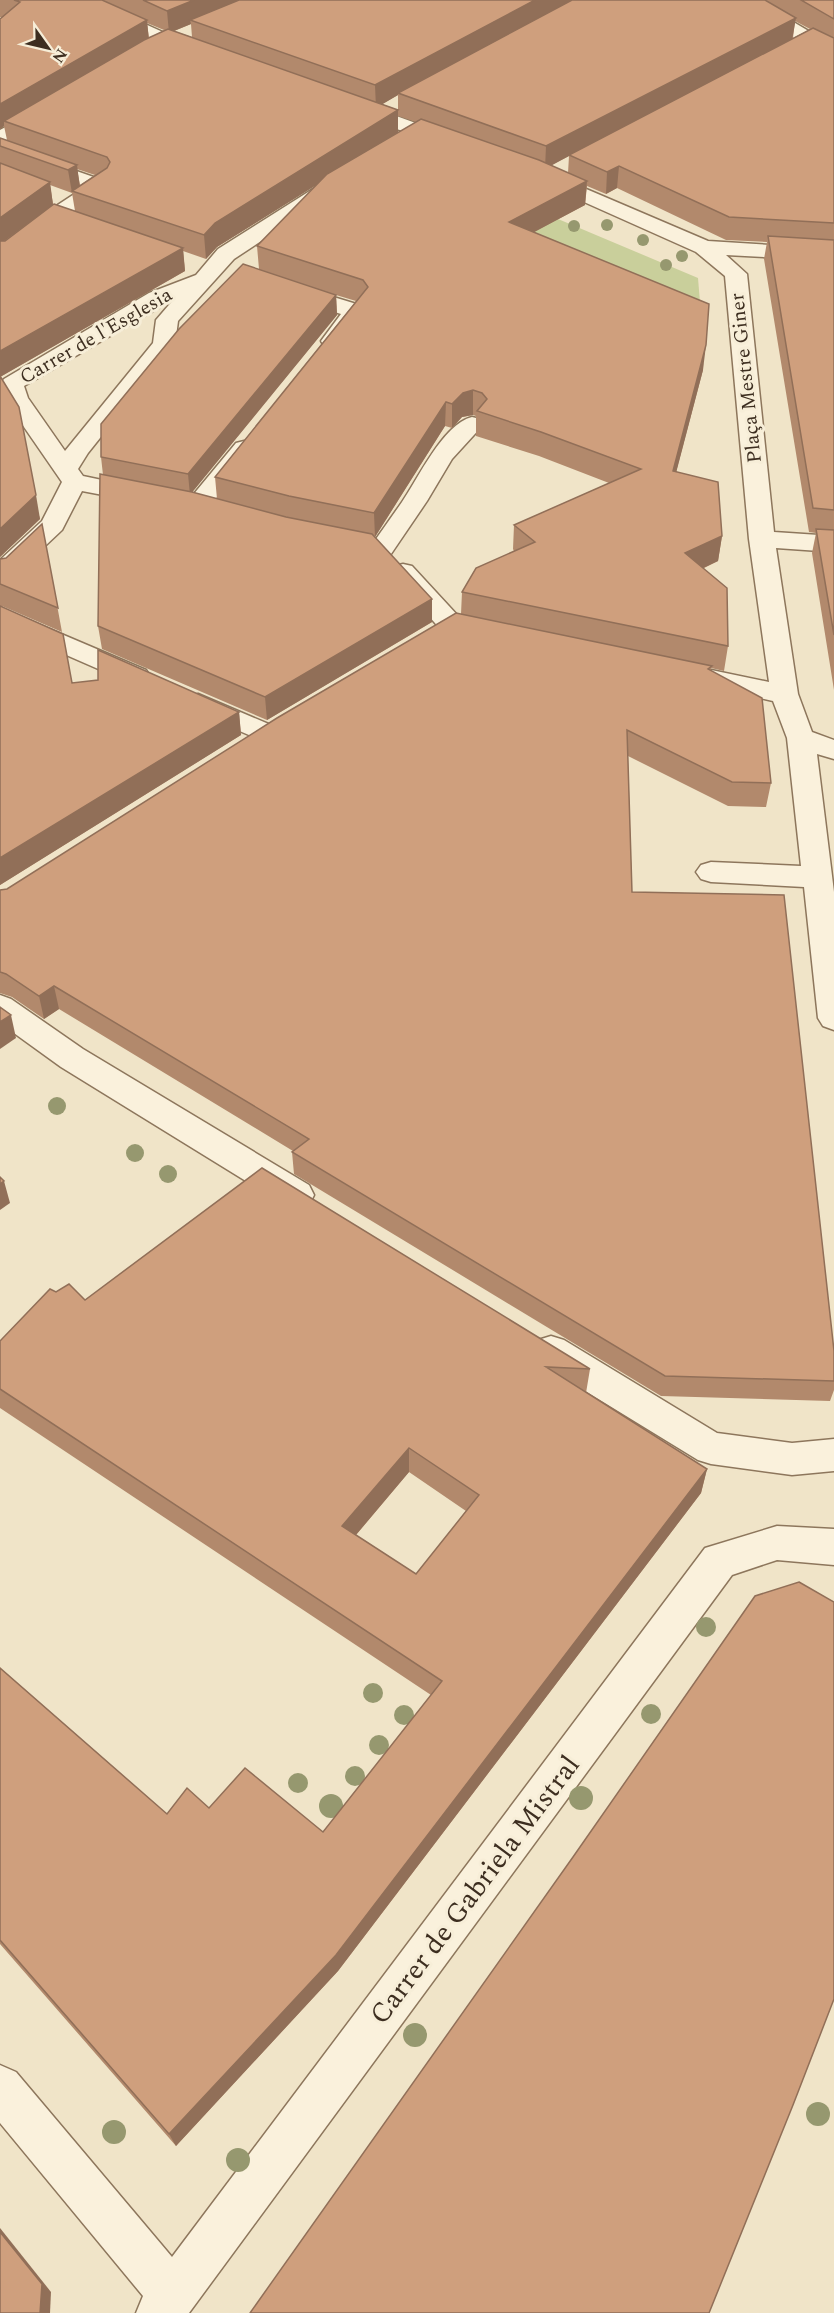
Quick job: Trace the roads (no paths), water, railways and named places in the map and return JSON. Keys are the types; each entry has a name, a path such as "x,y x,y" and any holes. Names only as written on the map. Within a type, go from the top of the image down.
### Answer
{"street":[{"path":"77,0 169,42 210,56"},
{"path":"743,0 832,52"},
{"path":"148,52 198,30"},
{"path":"789,51 810,40"},
{"path":"334,100 463,147"},
{"path":"0,257 54,205 75,213 101,186 8,150 58,104"},
{"path":"379,116 399,105"},
{"path":"396,146 421,131"},
{"path":"546,178 567,167"},
{"name":"Plaça Mestre Giner","path":"525,170 704,248 736,274 762,539 784,694 801,738 834,1018"},
{"name":"Carrer de l'Esglesia","path":"0,574 53,525 78,450 164,344 167,320 226,254 345,177"},
{"path":"704,248 834,255"},
{"name":"Carrer de l'Esglesia","path":"70,476 16,398 12,384 157,298 212,270"},
{"path":"269,284 355,311 318,358"},
{"path":"472,424 441,455 416,501 370,546 441,631 508,637"},
{"path":"70,476 189,505 258,432"},
{"path":"762,539 834,544"},
{"path":"0,616 166,689 278,728 238,752"},
{"path":"669,670 784,694"},
{"path":"801,738 834,750"},
{"path":"711,872 817,877"},
{"path":"0,1007 72,1058 326,1213"},
{"path":"529,1337 711,1448 792,1459 834,1455"},
{"name":"Carrer de Gabriela Mistral","path":"167,2304 719,1561 777,1543 834,1547"},
{"path":"0,2088 167,2304"}]}
